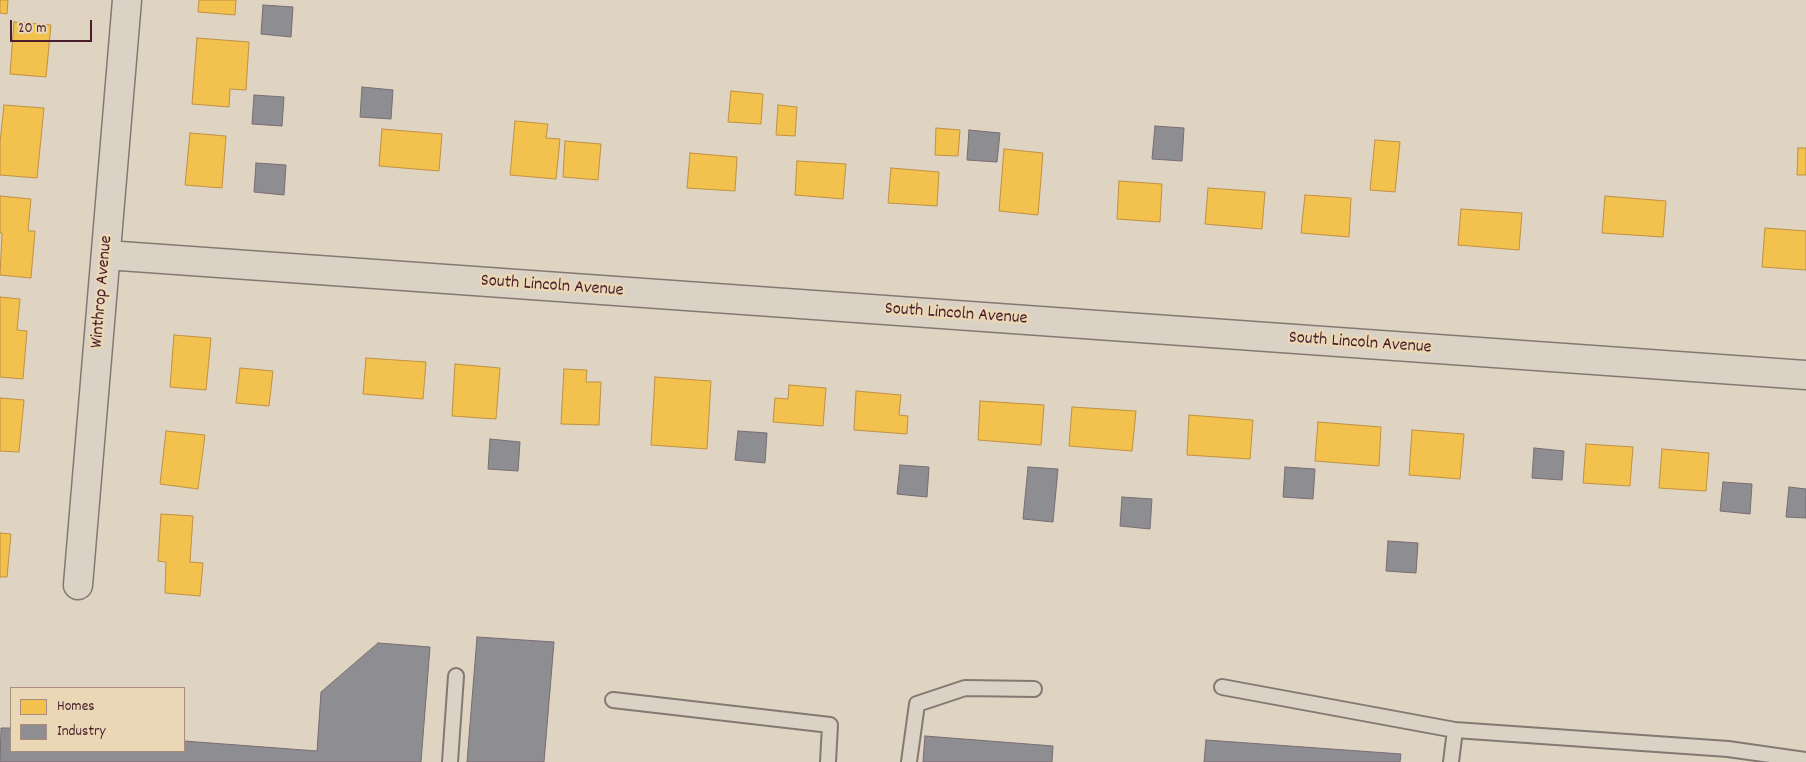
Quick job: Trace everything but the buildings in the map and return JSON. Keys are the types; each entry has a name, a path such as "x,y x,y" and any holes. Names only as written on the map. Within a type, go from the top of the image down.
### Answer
{"street":[{"name":"Winthrop Avenue","path":"78,584 126,0"},
{"name":"South Lincoln Avenue","path":"106,255 1806,375"}],"lane":[{"path":"450,762 456,676"},
{"path":"909,762 916,704 966,688 1034,689"},
{"path":"1222,688 1455,730 1728,749 1806,760"},
{"path":"613,700 830,725 828,762"},
{"path":"1451,762 1455,730"}]}
